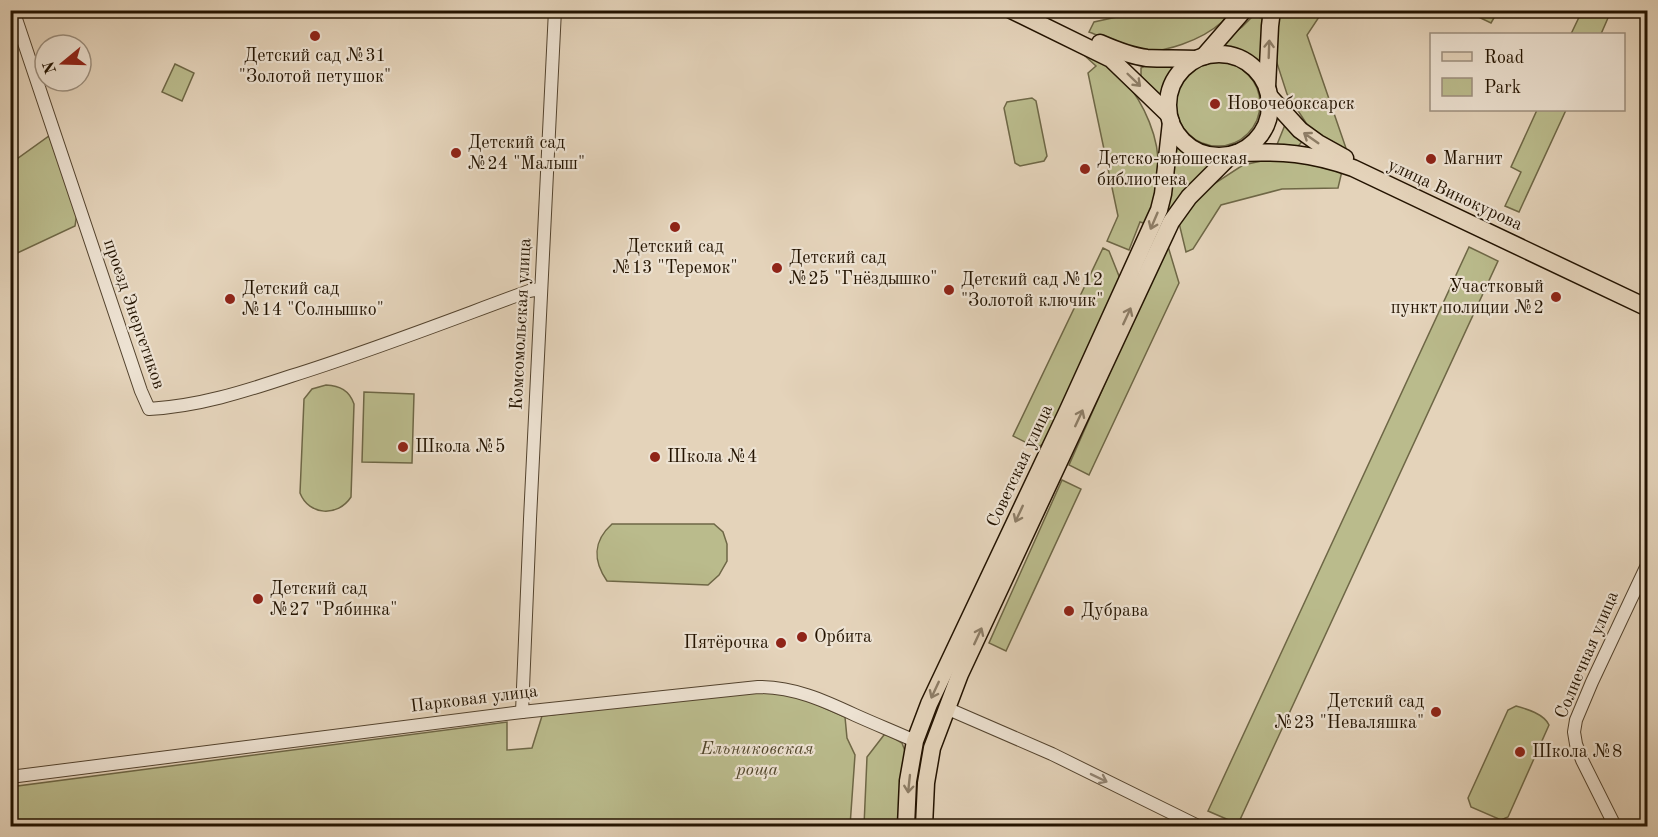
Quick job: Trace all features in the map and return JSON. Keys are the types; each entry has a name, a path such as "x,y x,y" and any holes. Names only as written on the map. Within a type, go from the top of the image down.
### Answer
{"main road":[{"path":"1011,10 1111,59 1169,118"},
{"path":"1032,10 1120,52 1148,58 1227,54 1255,68 1268,92"},
{"path":"1244,10 1200,57 1184,68 1173,82 1168,102 1169,118 1176,134 1192,149 1210,156 1234,154 1247,148 1262,133 1269,116 1272,10"},
{"name":"улица Винокурова","path":"1268,92 1300,130 1318,143 1618,290 1647,308"},
{"name":"Советская улица","path":"906,826 908,781 915,741 933,695 1068,410 1159,210 1163,194 1169,118"},
{"name":"улица Винокурова","path":"1234,154 1272,152 1304,154 1353,168 1618,290 1647,300"},
{"name":"Советская улица","path":"924,826 926,783 932,748 946,708 980,632 1171,222 1189,197 1234,154"},
{"name":"Парковая улица","path":"915,741 932,748"}],"street":[{"name":"проезд Энергетиков","path":"13,10 149,409 185,406 238,393 321,367 529,291 540,289"},
{"name":"Комсомольская улица","path":"522,712 540,289 555,10"},
{"name":"Солнечная улица","path":"1615,826 1582,760 1574,732 1576,720 1592,682 1647,563"},
{"name":"Парковая улица","path":"10,777 522,712 773,687 802,692 915,741"},
{"path":"946,708 1064,760 1198,826"}],"green space":[{"path":"1466,10 1498,11 1491,23"},
{"path":"1144,11 1230,11 1222,22 1194,40 1159,50 1138,50 1089,32 1094,22"},
{"path":"1275,11 1319,11 1319,17 1307,35 1348,154 1308,126 1287,94 1275,57"},
{"path":"1582,11 1611,11 1601,33 1571,33"},
{"path":"1254,15 1266,20 1265,64 1257,65 1250,58 1224,48 1223,41"},
{"path":"1089,50 1124,80 1138,99 1149,122 1156,146 1157,176 1151,210 1147,224 1140,222 1129,250 1107,241 1118,216 1088,73 1096,66 1085,56"},
{"path":"1218,62 1234,65 1248,74 1257,88 1260,104 1257,120 1248,134 1234,143 1218,146 1202,143 1188,134 1179,120 1176,104 1179,88 1188,74 1202,65"},
{"path":"175,64 194,73 182,101 162,92"},
{"path":"1147,65 1170,65 1173,72 1164,93 1154,95 1141,76 1141,68"},
{"path":"1032,98 1036,101 1047,156 1044,161 1020,166 1015,163 1004,108 1007,102"},
{"path":"1537,111 1566,111 1519,212 1505,206 1521,172 1511,167"},
{"path":"1287,120 1301,136 1301,143 1297,147 1276,147"},
{"path":"49,136 77,213 75,226 11,256 10,164"},
{"path":"1175,148 1212,162 1214,166 1156,230"},
{"path":"1276,158 1342,171 1338,188 1282,189 1221,205 1193,249 1186,252 1179,223 1206,189 1243,165"},
{"path":"1167,243 1179,283 1089,475 1069,465"},
{"path":"1469,247 1498,261 1238,824 1208,811"},
{"path":"1103,248 1109,251 1121,281 1046,444 1035,447 1013,436"},
{"path":"326,385 336,386 343,390 354,404 351,497 345,504 332,511 317,510 304,501 300,493 304,399 312,389"},
{"path":"364,392 414,394 412,463 362,462"},
{"path":"1062,480 1081,489 1006,651 989,643"},
{"path":"612,524 714,524 723,532 727,544 727,561 719,575 708,585 607,581 599,566 597,551 601,537"},
{"name":"Ельниковская роща","path":"763,690 802,698 845,717 847,738 855,755 850,826 11,826 10,787 507,722 507,750 532,748 542,716"},
{"path":"1516,706 1539,715 1549,725 1508,817 1501,820 1471,807 1468,798 1508,710"},
{"path":"887,734 902,743 905,751 900,826 864,826 867,757"}],"place":[{"name":"Детский сад №31 \"Золотой петушок\"","path":"315,36"},
{"name":"Новочебоксарск","path":"1215,104"},
{"name":"Детский сад №24 \"Малыш\"","path":"456,153"},
{"name":"Магнит","path":"1431,159"},
{"name":"Детско-юношеская библиотека","path":"1085,169"},
{"name":"Детский сад №13 \"Теремок\"","path":"675,227"},
{"name":"Детский сад №25 \"Гнёздышко\"","path":"777,268"},
{"name":"Детский сад №12 \"Золотой ключик\"","path":"949,290"},
{"name":"Участковый пункт полиции №2","path":"1556,297"},
{"name":"Детский сад №14 \"Солнышко\"","path":"230,299"},
{"name":"Школа №5","path":"403,447"},
{"name":"Школа №4","path":"655,457"},
{"name":"Детский сад №27 \"Рябинка\"","path":"258,599"},
{"name":"Дубрава","path":"1069,611"},
{"name":"Орбита","path":"802,637"},
{"name":"Пятёрочка","path":"781,643"},
{"name":"Детский сад №23 \"Неваляшка\"","path":"1436,712"},
{"name":"Школа №8","path":"1520,752"}]}
